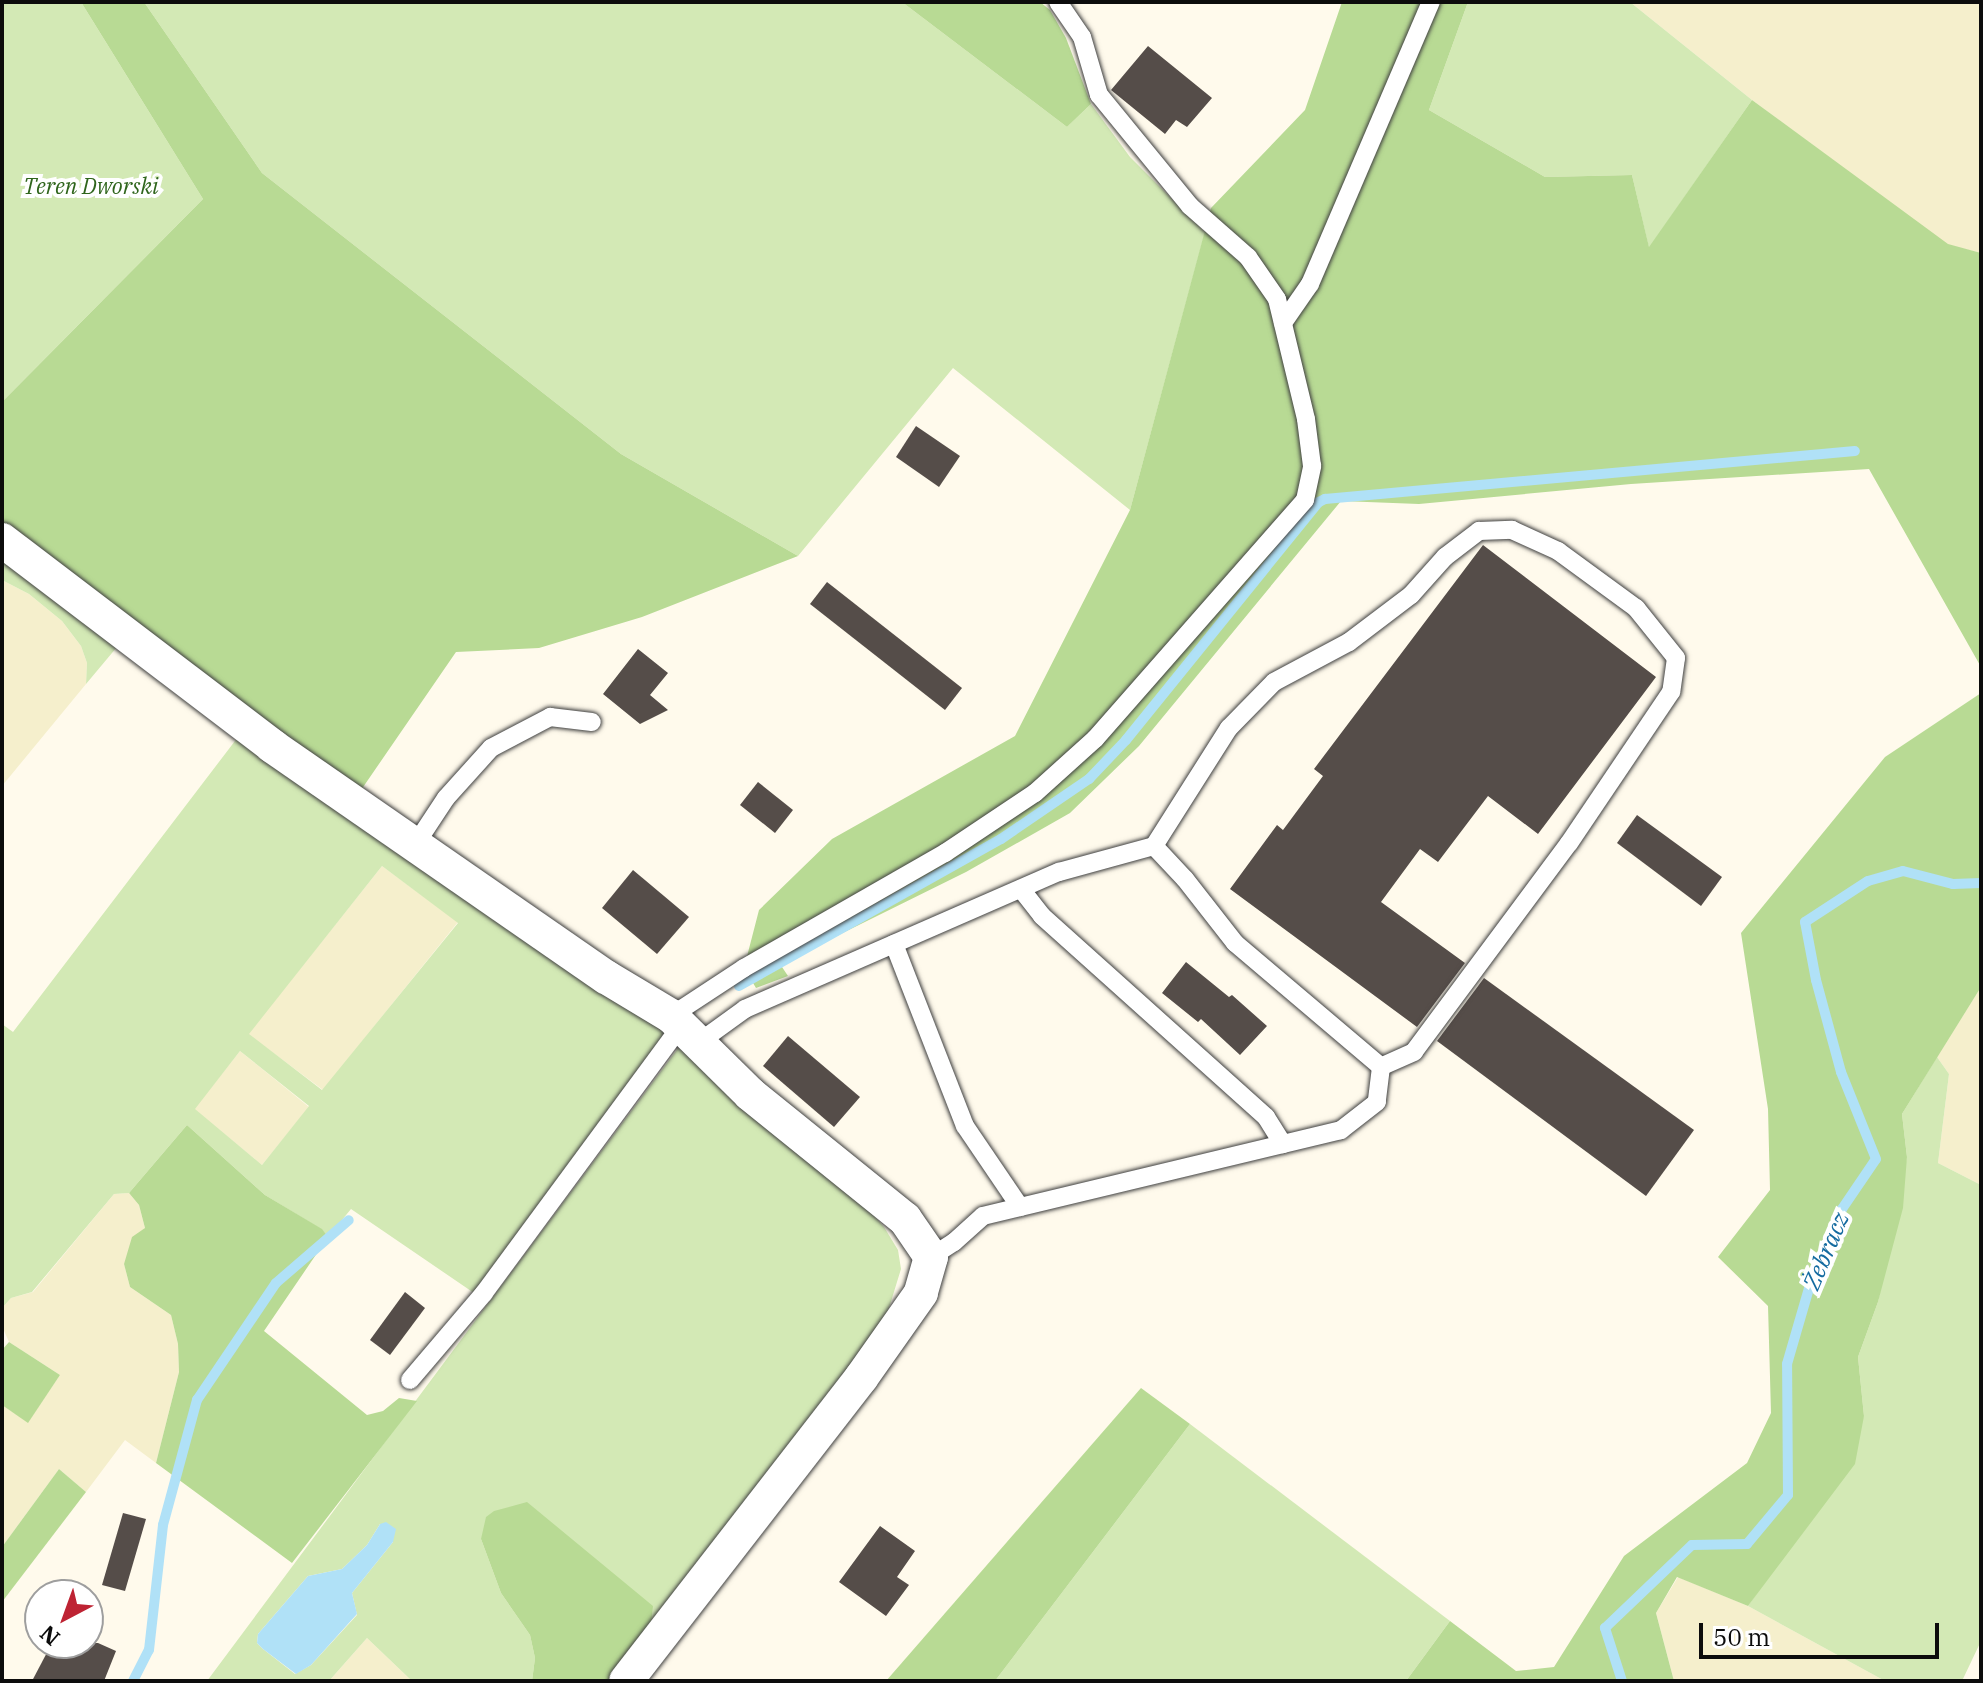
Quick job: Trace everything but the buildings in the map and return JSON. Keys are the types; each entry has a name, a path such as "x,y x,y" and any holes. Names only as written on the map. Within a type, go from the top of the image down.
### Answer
{"street":[{"path":"2,540 272,746 683,1028 750,1094 905,1219 931,1257 921,1293 861,1378 626,1681"}],"lane":[{"path":"410,1380 484,1293 683,1028 744,968 945,853 1035,793 1095,739 1231,588 1305,500 1312,466 1306,419 1277,299 1248,257 1190,206 1099,95 1082,37 1058,2"},
{"path":"1283,323 1310,284 1431,2"},
{"path":"683,1028 745,1009 1059,872 1154,846 1229,728 1274,682 1349,642 1411,595 1445,557 1479,531 1512,530 1558,551 1636,608 1676,658 1671,692 1569,843 1414,1052 1381,1067"},
{"path":"415,845 446,798 491,748 550,717 592,722"},
{"path":"1154,846 1185,879 1235,943 1381,1067"},
{"path":"1021,889 1042,916 1266,1117 1283,1144"},
{"path":"894,944 965,1126 1020,1207"},
{"path":"931,1257 954,1242 983,1216 1341,1130 1377,1102 1381,1067"}],"shaded area":[{"path":"1630,2 1981,2 1981,253 1948,245 1752,100"},
{"path":"2,580 29,594 62,621 81,646 87,663 86,684 2,786"},
{"path":"382,866 458,922 323,1090 248,1034"},
{"path":"1981,987 1981,1185 1938,1163 1949,1074 1937,1057"},
{"path":"240,1051 309,1107 262,1165 194,1109"},
{"path":"129,1193 139,1205 145,1228 124,1264 130,1287 171,1315 178,1344 179,1372 156,1463 125,1440 86,1492 59,1469 2,1547 2,1405 28,1422 60,1375 9,1342 2,1326 2,1308 11,1298 33,1292 114,1194"},
{"path":"1678,1577 1748,1606 1885,1681 1674,1681 1656,1613"},
{"path":"367,1638 412,1681 329,1681"}],"green space":[{"name":"Teren Dworski","path":"2,2 81,2 203,199 2,402"},
{"path":"81,2 144,2 262,173 621,454 798,556 642,617 539,648 456,652 359,793 2,522 2,402 203,199"},
{"path":"144,2 902,2 1067,127 1091,104 1130,157 1205,232 1130,510 953,368 798,556 621,454 262,173"},
{"path":"902,2 1040,2 1050,10 1066,38 1091,104 1067,127"},
{"path":"1342,2 1468,2 1429,110 1545,177 1632,175 1649,247 1752,100 1948,244 1981,253 1981,667 1869,469 1631,484 1419,504 1341,501 1139,746 1070,813 966,872 780,964 788,976 756,988 744,968 759,910 832,839 1015,736 1130,510 1211,208 1305,110"},
{"path":"1468,2 1630,2 1752,100 1649,248 1632,175 1545,177 1429,110"},
{"path":"2,559 117,647 86,684 87,663 81,646 62,621 29,594 2,580"},
{"path":"1981,693 1981,987 1902,1114 1907,1157 1903,1208 1878,1302 1858,1357 1864,1416 1855,1464 1748,1606 1677,1577 1656,1613 1674,1681 1406,1681 1450,1621 1516,1671 1554,1667 1624,1556 1747,1463 1771,1413 1768,1306 1718,1257 1770,1190 1768,1109 1741,933 1885,757"},
{"path":"238,737 666,1031 474,1293 351,1209 328,1237 321,1229 265,1195 187,1125 129,1193 114,1194 32,1292 11,1298 2,1308 2,1024 13,1032","holes":["382,866 458,923 322,1090 249,1034","240,1051 309,1106 262,1165 195,1109"]},
{"path":"682,1043 854,1193 884,1227 898,1250 901,1269 881,1334 650,1631 481,1539 501,1593 530,1635 535,1658 532,1681 412,1681 367,1638 329,1681 207,1681","holes":["380,1524 393,1542 352,1593 357,1615 311,1665 295,1674 257,1643 258,1634 308,1576 342,1569 367,1545"]},
{"path":"1937,1057 1949,1074 1938,1163 1981,1185 1981,1641 1962,1681 1885,1681 1748,1606 1780,1560 1864,1416 1858,1357 1878,1302 1907,1157 1902,1114"},
{"path":"187,1125 265,1195 322,1229 328,1237 264,1331 367,1415 383,1411 399,1398 417,1401 292,1563 156,1463 179,1372 178,1344 171,1315 130,1287 124,1264 132,1237 145,1228 139,1205 129,1193"},
{"path":"9,1342 60,1375 28,1423 2,1405 2,1350"},
{"path":"1141,1388 1190,1424 995,1681 886,1681"},
{"path":"1190,1424 1450,1621 1406,1681 995,1681"},
{"path":"59,1469 86,1492 2,1602 2,1547"},
{"path":"527,1502 653,1606 650,1631 611,1681 532,1681 535,1658 530,1635 501,1593 481,1539 486,1517 494,1511"}],"water":[{"path":"386,1522 396,1529 393,1542 352,1593 357,1614 311,1665 296,1674 257,1643 258,1634 308,1576 342,1569 367,1545 380,1524"}],"waterway":[{"path":"739,986 1001,839 1089,779 1126,740 1319,502 1325,499 1855,451"},
{"name":"Żebracz","path":"1622,1681 1605,1628 1692,1545 1747,1544 1788,1495 1787,1364 1810,1285 1842,1209 1876,1159 1841,1072 1816,980 1805,922 1868,881 1903,871 1953,884 1981,883"},
{"path":"133,1681 149,1650 163,1525 197,1400 276,1283 349,1220"}]}
